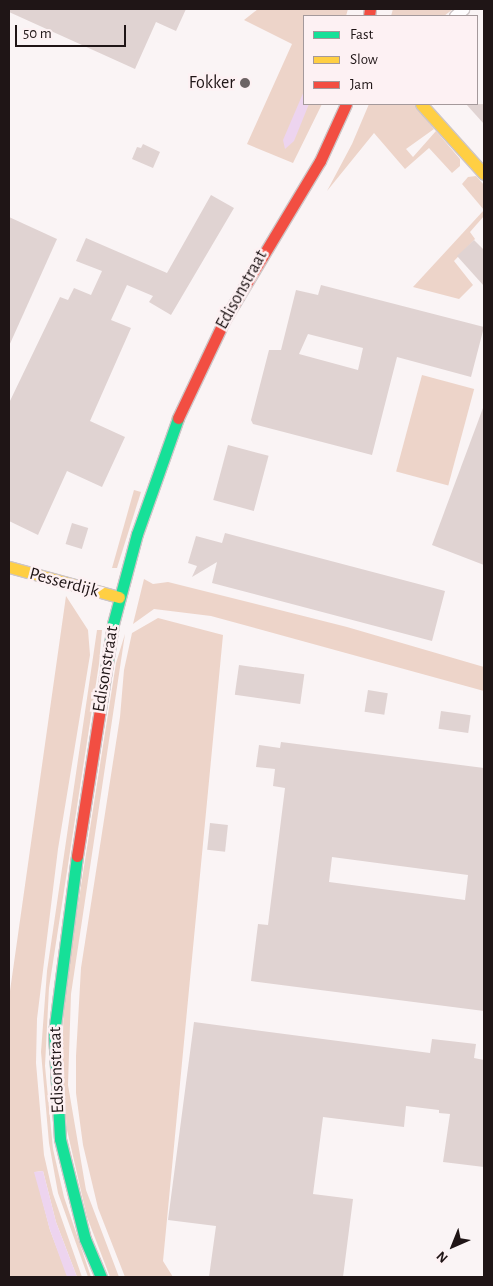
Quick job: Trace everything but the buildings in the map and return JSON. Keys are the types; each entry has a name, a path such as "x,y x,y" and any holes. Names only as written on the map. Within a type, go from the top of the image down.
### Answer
{"main road":[{"name":"Edisonstraat","path":"101,1277 85,1239 60,1139 54,1032 78,841 119,597 157,473 200,370 254,266 320,161 346,105"},
{"path":"422,105 484,174"},
{"name":"Pesserdijk","path":"9,568 119,597"}],"shaded area":[{"path":"258,9 348,9 346,15 303,15 303,105 322,105 293,163 247,144 292,44 244,20"},
{"path":"393,9 453,9 445,15 391,15"},
{"path":"303,93 303,105 309,105 294,141 285,149 283,140"},
{"path":"369,105 415,105 434,129 406,149 413,157 436,131 460,159 460,166 452,173 429,148 405,169 374,133 327,191 352,144"},
{"path":"476,176 484,185 484,210 462,184 468,177"},
{"path":"484,210 484,216 470,232 475,239 454,261 473,285 459,299 413,287"},
{"path":"422,375 474,389 448,486 396,472"},
{"path":"134,490 141,492 117,568 112,568"},
{"path":"144,579 153,584 168,582 347,627 484,667 484,691 211,616 154,609 133,624"},
{"path":"66,596 88,630 90,655 58,849 37,1019 36,1063 44,1155 53,1194 82,1277 77,1277 56,1222 43,1171 35,1172 50,1230 68,1277 9,1277 9,998"},
{"path":"158,618 223,635 163,1261 173,1277 125,1277 98,1208 83,1145 76,1093 76,1056 81,968 120,717 124,670 132,633"},
{"path":"97,630 102,630 99,664 49,988 45,1066 53,1149 64,1197 91,1277 88,1277 58,1193 49,1143 41,1052 47,971"},
{"path":"125,634 71,994 68,1085 86,1190 119,1277 110,1277 87,1217 67,1130 62,1074 64,994 116,663"},
{"path":"43,1171 56,1222 77,1277 67,1277 50,1230 34,1172"}],"traffic: fast":[{"path":"104,683 113,624 137,534 178,418"},
{"path":"77,856 54,1032 60,1139 85,1239 101,1277"}],"traffic: slow":[{"path":"422,105 484,174"},
{"path":"9,567 119,597"}],"traffic: jam":[{"path":"369,15 370,9"},
{"path":"178,418 225,319 320,161 346,105"},
{"path":"77,856 104,683"}],"place":[{"name":"Fokker","path":"245,83"}]}
